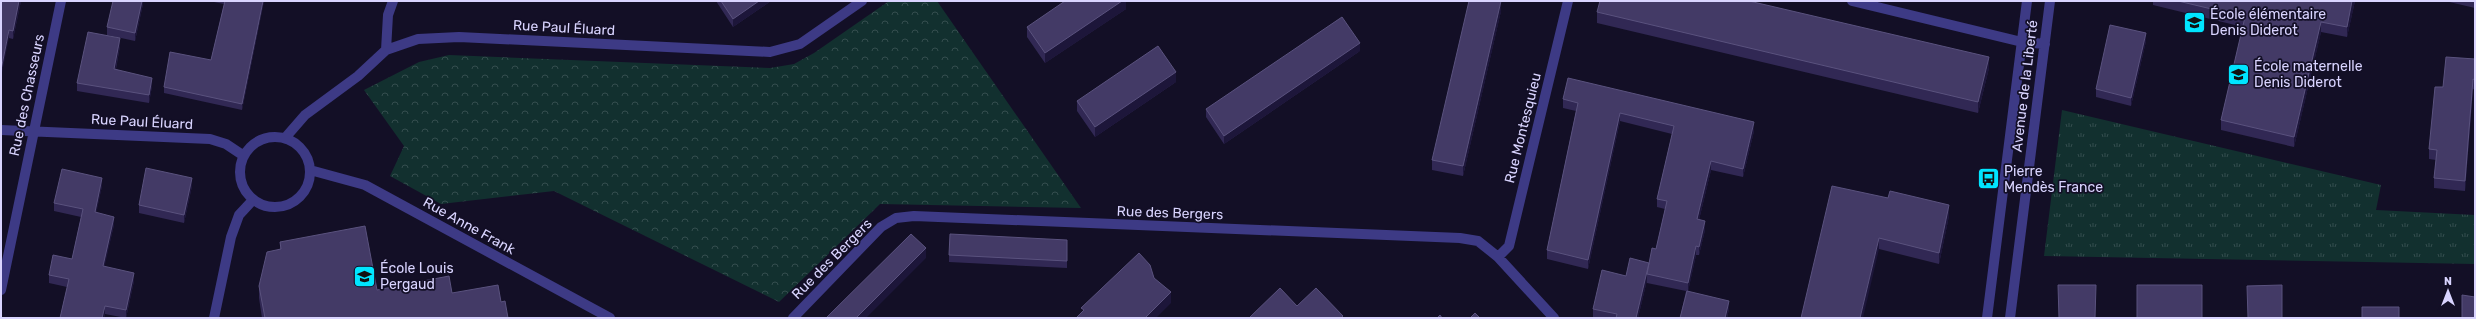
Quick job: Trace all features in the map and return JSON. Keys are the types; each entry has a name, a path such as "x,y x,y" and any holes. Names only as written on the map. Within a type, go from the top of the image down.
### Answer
{"street":[{"name":"Rue des Chasseurs","path":"1,290 61,1"},
{"path":"386,50 388,15 393,1"},
{"name":"Rue Paul Éluard","path":"285,138 305,115 358,76 386,50 418,39 459,38 770,52 800,44 862,1"},
{"name":"Rue Montesquieu","path":"1498,257 1509,246 1568,1"},
{"path":"1852,1 2022,42 2045,44"},
{"name":"Avenue de la Liberté","path":"1987,318 2027,1"},
{"name":"Avenue de la Liberté","path":"2010,318 2050,1"},
{"name":"Rue Paul Éluard","path":"1,130 210,139 226,144 244,156"},
{"path":"285,138 298,145 306,156 310,170 305,189 291,204 279,207 265,206 254,200 245,191 241,180 240,168 244,156 251,147 261,140 285,138"},
{"name":"Rue Anne Frank","path":"310,170 365,185 610,318"},
{"path":"214,318 231,237 239,215 254,200"},
{"name":"Rue des Bergers","path":"793,318 881,228 896,218 914,216 1460,238 1478,242 1498,257 1554,318"}],"green space":[{"path":"889,1 937,1 1081,208 880,204 779,302 554,191 441,204 390,176 404,146 364,90 419,62 449,55 770,68 794,64 814,53"},
{"path":"2062,110 2381,185 2376,210 2475,215 2475,264 2044,256"}],"building":[{"path":"1,1 19,1 13,31 9,30 1,70"},
{"path":"113,1 142,1 135,33 107,27"},
{"path":"225,1 263,1 242,104 164,87 170,52 211,60"},
{"path":"721,1 759,1 733,19"},
{"path":"1065,1 1122,1 1045,53 1027,27"},
{"path":"1469,1 1501,1 1463,166 1432,160"},
{"path":"1600,1 1749,1 1989,57 1978,102 1597,12"},
{"path":"2178,1 2352,1 2347,27 2321,22 2294,137 2221,120 2245,17"},
{"path":"1342,17 1360,43 1224,136 1206,109"},
{"path":"2110,25 2146,33 2131,98 2096,89"},
{"path":"88,32 120,38 114,69 152,78 149,95 77,83"},
{"path":"1158,46 1176,72 1095,127 1077,101"},
{"path":"2446,57 2475,59 2475,80 2473,79 2465,181 2434,178 2437,150 2429,149 2435,87 2443,87"},
{"path":"1568,78 1754,122 1743,169 1711,161 1697,219 1705,221 1699,247 1696,246 1688,283 1647,274 1652,248 1656,249 1667,201 1657,199 1674,126 1620,113 1588,260 1547,250 1578,103 1563,99"},
{"path":"146,168 192,178 184,215 139,205"},
{"path":"62,169 102,178 95,212 114,217 103,266 134,273 126,310 105,306 102,318 60,318 69,279 49,275 53,255 72,259 83,209 54,203"},
{"path":"1832,186 1888,198 1890,191 1949,205 1939,253 1879,238 1860,318 1801,318"},
{"path":"365,226 377,290 449,276 452,293 498,285 501,302 505,301 508,318 265,318 259,286 267,252 281,249 280,242"},
{"path":"911,234 926,248 856,318 826,318"},
{"path":"950,234 1067,240 1067,261 949,255"},
{"path":"1139,253 1150,265 1154,278 1171,292 1145,318 1076,318 1084,310 1081,308"},
{"path":"1630,258 1649,263 1636,318 1616,318 1617,314 1593,309 1602,270 1626,276"},
{"path":"2058,285 2096,285 2095,318 2059,318"},
{"path":"2137,285 2202,285 2202,318 2137,318"},
{"path":"2282,285 2282,318 2248,318 2247,286"},
{"path":"1280,288 1297,306 1316,288 1343,316 1341,318 1249,318"},
{"path":"1687,291 1729,301 1725,318 1680,318"},
{"path":"2462,295 2475,297 2475,318 2462,318"},
{"path":"2362,307 2399,307 2399,318 2362,318"},
{"path":"1475,313 1480,318 1470,318"}],"place":[{"name":"École élémentaire Denis Diderot","path":"2194,22"},
{"name":"École maternelle Denis Diderot","path":"2239,74"},
{"name":"Pierre Mendès France","path":"1988,179"},
{"name":"École Louis Pergaud","path":"365,276"}]}
